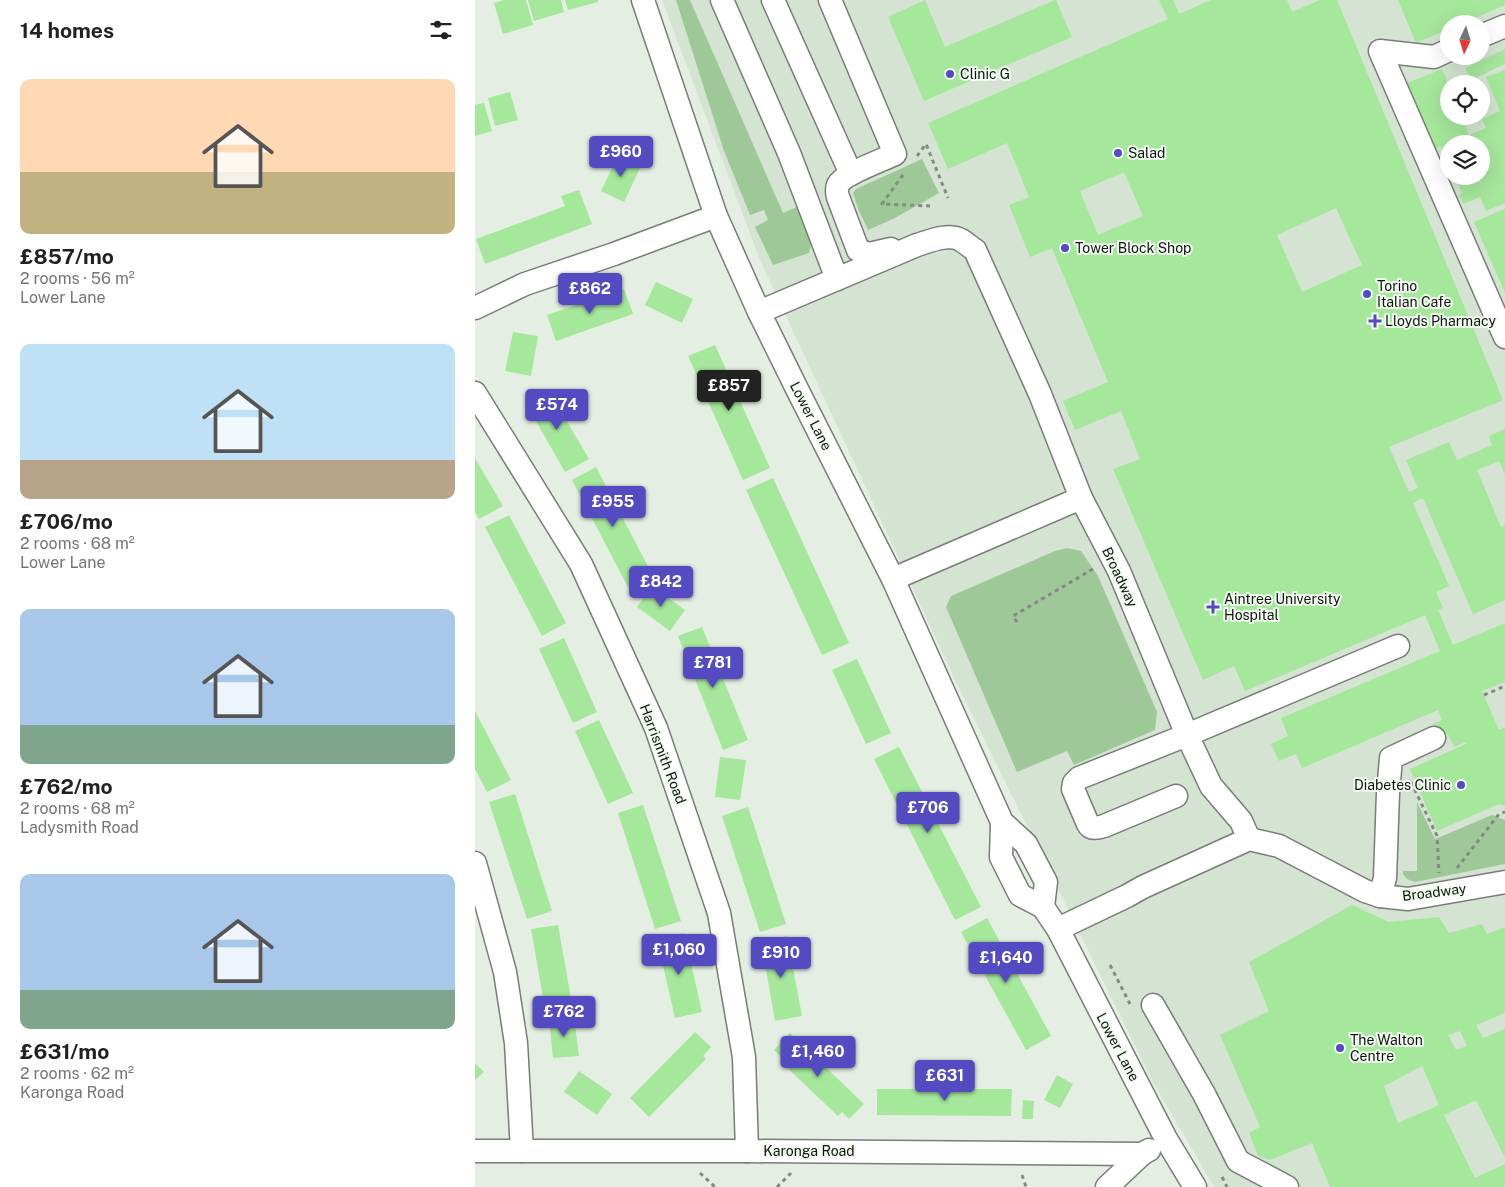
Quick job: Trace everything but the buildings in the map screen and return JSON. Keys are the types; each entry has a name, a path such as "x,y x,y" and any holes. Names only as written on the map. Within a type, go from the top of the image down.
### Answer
{"street":[{"name":"Lower Lane","path":"643,0 716,216 759,312 893,579 1002,822 1027,844 1046,882 1043,906"},
{"path":"722,0 789,153 837,279"},
{"path":"773,0 851,174"},
{"path":"830,0 895,154 846,176 837,188 838,197 858,250 869,254 905,245 917,245"},
{"path":"1490,32 1505,26"},
{"path":"1440,54 1434,57 1380,51 1505,337"},
{"path":"475,308 525,284 614,254 716,216"},
{"name":"Broadway","path":"917,245 938,238 954,238 960,239 975,250 1040,394 1081,498 1119,571 1187,735 1211,786 1241,821 1249,839 1279,846 1365,891 1380,896 1408,899 1505,882"},
{"path":"759,312 917,245"},
{"name":"Harrismith Road","path":"475,393 581,564 656,728 719,913 744,1057 747,1151"},
{"path":"893,579 1081,498"},
{"path":"1175,796 1104,826 1092,828 1087,824 1073,786 1079,778 1187,735 1398,646"},
{"path":"1380,896 1385,878 1391,758 1434,738"},
{"name":"Lower Lane","path":"1002,822 1001,857 1020,895 1043,906 1058,929 1166,1139 1195,1187"},
{"path":"1058,929 1143,887 1249,839"},
{"path":"475,863 505,972 516,1043 522,1151"},
{"path":"1153,1005 1205,1094 1238,1161 1287,1187"},
{"path":"1107,1187 1142,1154 1166,1139"},
{"name":"Karonga Road","path":"475,1151 1142,1154"}],"path":[{"path":"915,158 926,144 948,198"},
{"path":"905,172 882,204 930,206"},
{"path":"1017,622 1013,616 1111,558"},
{"path":"1483,695 1505,686"},
{"path":"1398,755 1437,836 1439,879"},
{"path":"1457,869 1499,814 1505,812"},
{"path":"1021,1172 1026,1187"}],"shaded area":[{"name":"Aintree University Hospital","path":"662,0 1505,0 1505,1187 1214,1187 1154,1084 957,684 760,260"}],"green space":[{"path":"676,0 690,0 783,213 799,206 812,242 809,253 773,265 755,227 768,220 764,210 750,215 724,151"},
{"path":"922,159 939,193 893,219 868,230 853,193 856,189"},
{"path":"1067,548 1081,551 1098,576 1157,712 1155,730 1074,765 1067,751 1017,772 946,607 951,596 1055,551"},
{"path":"1417,802 1435,839 1492,815 1505,820 1505,864 1415,882 1407,879 1403,871 1417,871"}],"place":[{"name":"Clinic G","path":"950,74"},
{"name":"Salad","path":"1118,153"},
{"name":"Tower Block Shop","path":"1065,248"},
{"name":"Torino Italian Cafe","path":"1367,294"},
{"name":"Lloyds Pharmacy","path":"1375,321"},
{"name":"Aintree University Hospital","path":"1213,607"},
{"name":"Diabetes Clinic","path":"1461,785"},
{"name":"The Walton Centre","path":"1340,1048"}]}
